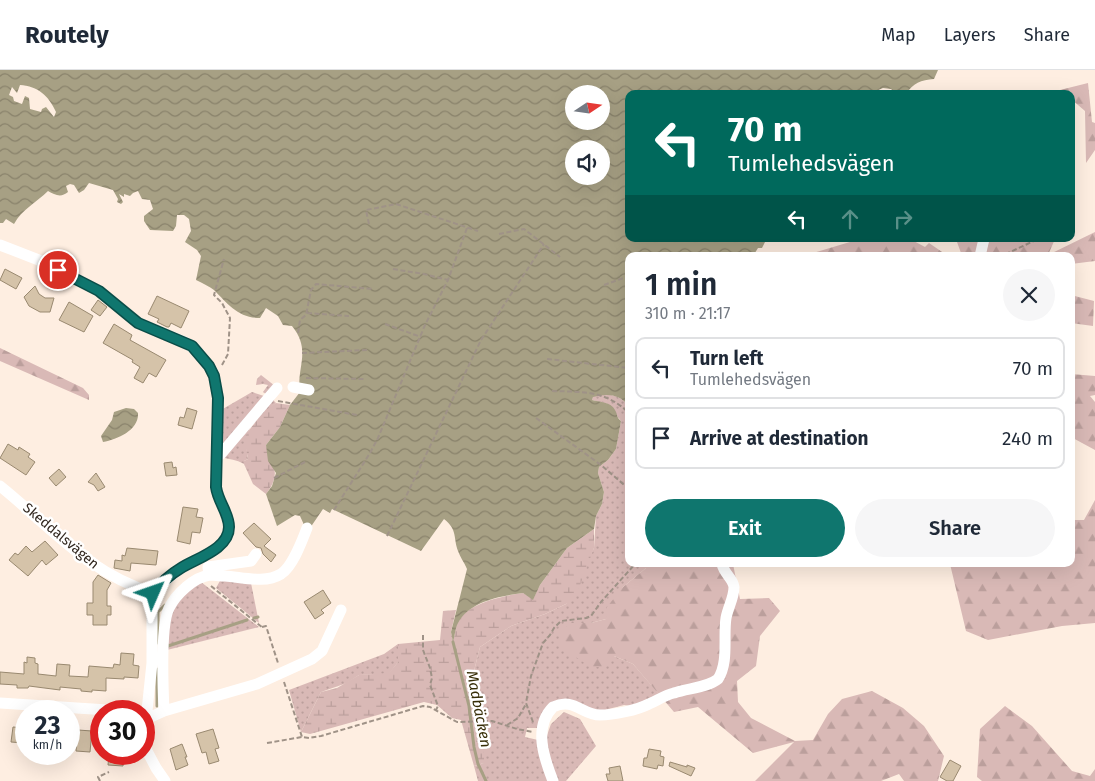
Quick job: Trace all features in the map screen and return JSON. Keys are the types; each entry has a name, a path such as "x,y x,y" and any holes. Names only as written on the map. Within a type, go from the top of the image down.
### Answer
{"street":[{"path":"0,246 44,262 99,291 138,323 185,342 197,351 214,376 218,398 216,487 219,501 228,519 229,528 225,538 216,549 176,571 153,593 152,663 148,700"},
{"path":"293,387 309,390"},
{"path":"218,455 277,394"},
{"name":"Skeddalsvägen","path":"0,486 86,560 114,578 153,593"},
{"path":"205,576 248,579 280,575 287,569 307,528"},
{"path":"164,711 164,638 168,609 175,598 205,576 208,567 251,561 256,554"},
{"path":"553,781 537,732 546,714 557,705 572,704 594,714 605,715 641,708 673,693 707,684 718,679 722,670 726,638 726,618 734,586 730,576 723,571 722,567"},
{"path":"155,715 257,684 312,659 322,650 340,610"},
{"path":"0,703 90,709"},
{"path":"154,765 166,781"}],"path":[{"path":"369,224 366,210 396,204 478,231"},
{"path":"334,510 378,438 421,337 448,280 467,228"},
{"path":"498,234 524,229 560,257"},
{"path":"1010,252 1032,242"},
{"path":"387,536 481,340 544,244"},
{"path":"224,259 214,295 222,303 230,318 228,354"},
{"path":"393,270 424,274 448,280"},
{"path":"604,285 625,277"},
{"path":"298,333 299,323 307,313 311,290 316,284 373,289"},
{"path":"307,313 349,316"},
{"path":"386,324 421,337"},
{"path":"302,353 367,350"},
{"path":"547,359 625,368"},
{"path":"302,378 364,379"},
{"path":"552,391 596,393 625,410"},
{"path":"277,394 357,415"},
{"path":"536,418 601,465 625,486"},
{"path":"274,478 305,462"},
{"path":"506,725 518,718 526,703 531,676 543,642 554,628 561,621 591,616 600,602 632,567"},
{"path":"205,576 263,628"},
{"path":"423,634 423,650 430,668 432,678 430,684 438,706 436,710"},
{"path":"267,743 321,736 423,706 436,710 457,722 492,720 523,730 537,732 526,703"},
{"path":"100,781 98,777 109,772"}],"green space":[{"path":"1088,83 1092,122 1095,123 1095,150 1086,163 1085,111 1075,102 1075,90 1060,90"},
{"path":"1095,232 1095,261 1075,264 1075,252 1054,252"},
{"path":"850,242 916,242 925,247 929,243 942,252 816,252"},
{"path":"957,242 1054,242 1049,252 961,252"},
{"path":"1075,296 1094,301 1093,326 1075,324"},
{"path":"0,348 83,388 89,395 89,400 0,361"},
{"path":"1075,374 1095,376 1095,395 1090,396 1095,402 1095,450 1075,439"},
{"path":"261,375 275,386 274,401 276,403 250,428 247,444 248,459 244,461 244,464 222,457 221,410 252,392 264,396 266,394 263,392 268,385 256,385 257,379"},
{"path":"611,395 625,402 625,567 646,568 623,587 606,619 591,623 571,623 614,656 633,664 659,694 632,706 624,705 601,711 593,710 569,700 537,728 527,728 525,737 538,740 546,738 551,724 564,712 580,719 596,746 566,781 478,781 474,766 484,763 474,671 480,647 511,626 566,604 594,548 596,516 602,504 604,492 598,473 599,467 608,460 616,449 621,421 608,404 592,400 593,396"},
{"path":"276,403 290,405 280,427 266,445 275,470 275,476 266,494 253,484 244,464 244,461 248,459 244,438 263,414"},
{"path":"1095,500 1095,623 1062,626 988,640 966,631 951,567 1075,567 1075,520 1084,520"},
{"path":"594,529 594,548 577,593 566,604 511,626 480,647 474,671 484,763 474,766 461,720 452,718 437,705 424,702 310,734 301,732 321,692 337,688 359,675 389,673 398,662 398,644 440,640 443,611 456,610 451,632 453,641 456,625 461,617 476,606 505,596 523,593 533,599 540,585 567,548"},
{"path":"734,567 740,599 769,598 780,611 760,636 756,666 737,681 738,702 751,718 795,741 813,740 828,714 842,699 872,691 903,708 924,726 944,756 938,781 904,781 899,774 881,781 755,781 794,742 753,753 698,707 674,712 633,664 614,656 606,667 591,667 560,647 560,632 571,623 591,623 606,619 607,607 623,587 646,568"},
{"path":"221,579 251,583 259,623 216,588"},
{"path":"201,582 259,627 167,650 169,615 184,594"},
{"path":"398,644 398,662 389,674 359,675 347,683 321,692 301,732 289,690 384,654"},
{"path":"1005,706 1032,726 1072,771 1090,776 1095,769 1095,781 982,781 977,777 980,729"}],"water":[{"path":"0,70 938,70 934,79 918,83 909,90 883,88 878,90 625,90 625,242 765,242 762,248 758,248 756,252 625,252 625,402 617,397 608,395 593,397 592,400 611,405 621,421 616,449 608,460 599,467 598,473 604,492 594,529 567,548 540,585 533,600 523,593 495,598 470,609 458,623 453,642 451,632 467,569 458,551 453,531 444,519 421,551 332,509 330,513 323,509 310,528 305,527 300,516 295,515 277,526 266,494 272,486 276,473 268,461 266,445 280,427 290,405 300,392 301,343 292,326 283,325 278,316 266,308 260,318 246,316 239,313 212,289 196,280 201,256 197,250 185,242 191,231 189,219 184,215 177,215 176,226 173,231 150,230 144,221 144,216 153,209 150,200 142,199 138,191 130,196 124,194 124,197 119,194 123,202 121,204 117,202 118,199 113,190 89,183 79,193 74,185 70,184 66,186 68,192 63,195 56,195 48,191 25,210 14,224 6,219 3,223 0,223","holes":["20,85 32,87 50,101 56,112 54,117 46,107 41,112 30,109 29,98 25,96 22,104 14,101 13,97 9,95 12,87 17,93"]},
{"path":"126,408 134,409 138,413 135,424 121,436 103,442 101,436 112,420 114,412"}],"building":[{"path":"5,269 22,278 16,289 0,280"},
{"path":"35,286 39,294 45,298 54,298 50,312 40,312 29,306 24,297"},
{"path":"157,296 189,311 181,328 171,323 167,327 157,322 159,319 148,314"},
{"path":"98,300 107,307 100,316 91,310"},
{"path":"69,302 93,316 84,332 59,320"},
{"path":"114,324 132,335 130,340 166,360 156,377 149,373 143,383 134,378 140,367 132,362 133,360 103,343"},
{"path":"187,408 197,411 192,429 178,425 180,417 184,418"},
{"path":"8,444 18,450 19,447 30,454 28,457 35,462 26,475 0,458"},
{"path":"172,462 173,468 176,467 177,475 166,476 164,463"},
{"path":"59,469 66,477 56,486 49,478"},
{"path":"96,473 105,487 98,491 94,485 88,482"},
{"path":"183,507 198,509 196,517 203,518 200,533 192,532 190,544 177,541"},
{"path":"254,523 271,539 264,546 276,555 271,562 263,554 261,548 256,547 243,533"},
{"path":"45,541 58,555 46,565 42,560 28,576 9,560 15,553 18,555 26,546 32,552"},
{"path":"127,548 158,551 156,565 131,563 130,571 114,568 115,560 122,561 122,555 125,556"},
{"path":"98,575 111,583 107,590 107,606 111,606 111,615 107,615 107,625 93,625 93,615 87,615 87,603 93,603 93,582"},
{"path":"323,590 331,603 321,610 324,613 315,619 304,602"},
{"path":"121,653 134,654 133,665 139,666 138,678 106,678 106,691 92,690 92,692 60,687 60,690 29,686 28,688 17,688 17,685 0,684 0,672 24,674 24,662 27,663 27,657 35,658 35,663 38,664 38,674 56,676 57,664 70,665 69,676 88,677 89,666 113,668 114,664 120,665"},
{"path":"13,727 15,727 15,742 11,742"},
{"path":"213,729 219,748 215,749 219,761 209,764 206,752 202,753 196,734"},
{"path":"80,730 90,731 90,752 80,751"},
{"path":"182,744 188,765 176,770 170,749"},
{"path":"649,749 661,751 660,756 664,757 663,766 658,765 657,769 643,766 644,758 647,758"},
{"path":"950,760 961,766 953,781 947,781 940,777"},
{"path":"670,762 695,768 691,776 669,766"},
{"path":"620,766 623,781 608,781 606,774 610,774 609,768"}],"waterway":[{"path":"158,643 158,612 165,605"},
{"path":"254,618 258,617"},
{"path":"168,645 247,620"},
{"name":"Madbäcken","path":"453,642 469,706 478,764 486,781"},
{"path":"157,669 157,706"}],"route":[{"path":"58,270 99,291 138,323 192,346 213,372 218,398 216,487 219,501 228,519 228,534 216,549 176,571 153,593"}]}
